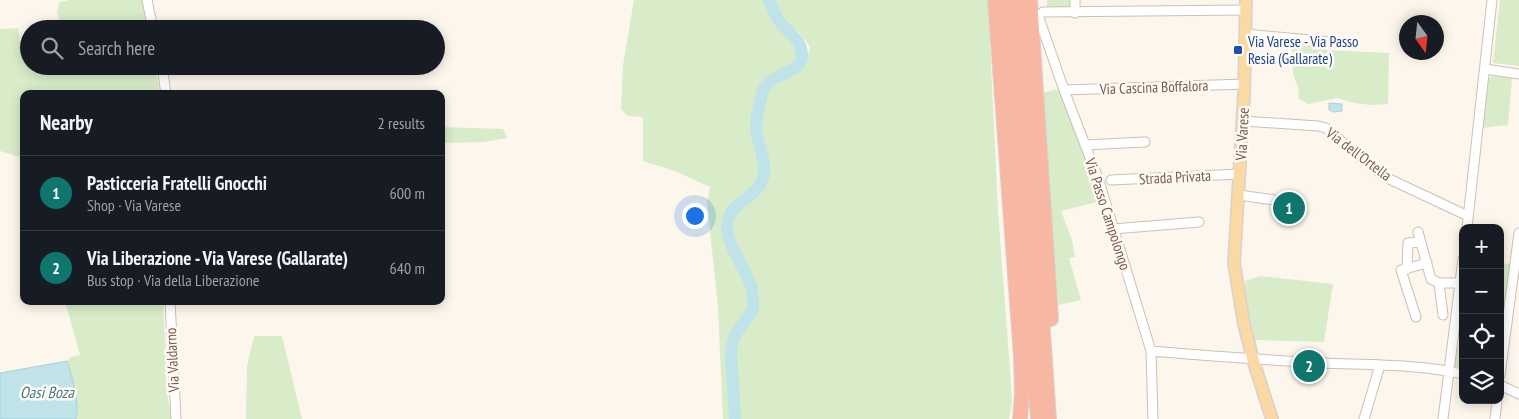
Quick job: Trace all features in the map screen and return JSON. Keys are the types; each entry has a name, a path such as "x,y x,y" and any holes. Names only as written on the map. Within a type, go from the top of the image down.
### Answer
{"highway":[{"path":"994,0 1009,175 1021,356 1022,393 1020,419"},
{"path":"1009,0 1038,419"},
{"path":"1020,0 1049,419"},
{"path":"1030,0 1058,419"}],"main road":[{"name":"Via Varese","path":"1246,5 1243,121 1234,246 1235,269 1250,360 1267,419"},
{"name":"Via Varese","path":"1250,360 1272,419"}],"street":[{"path":"147,0 152,20"},
{"path":"1075,0 1075,13 1246,5"},
{"path":"1467,224 1492,0"},
{"name":"Via Passo Campolongo","path":"1075,13 1043,12 1039,15 1039,18 1064,90 1086,145 1152,351 1153,419"},
{"path":"1246,34 1343,43"},
{"path":"1484,69 1519,74"},
{"path":"163,75 165,90"},
{"name":"Via Cascina Boffalora","path":"1064,90 1244,84"},
{"name":"Via dell'Ortella","path":"1243,121 1326,128 1385,176 1468,216"},
{"path":"1086,145 1145,142"},
{"name":"Strada Privata","path":"1111,180 1240,174"},
{"path":"1239,195 1275,200"},
{"path":"1113,229 1199,222"},
{"path":"1418,232 1431,279 1439,283 1459,283"},
{"path":"1502,359 1519,233"},
{"path":"1407,269 1408,243 1421,242"},
{"path":"1416,317 1401,270 1427,263"},
{"path":"1439,283 1443,315"},
{"path":"1443,419 1459,292"},
{"name":"Via Valdarno","path":"170,305 176,419"},
{"path":"1152,351 1250,360 1380,365 1459,373"},
{"path":"1364,419 1380,365"},
{"path":"1504,387 1519,394"},
{"path":"1495,419 1497,404"}],"green space":[{"path":"70,0 142,0 146,20 60,20 57,11 60,2"},
{"path":"634,0 765,0 771,12 772,20 788,36 798,51 792,63 767,80 760,90 755,130 758,132 763,113 764,95 769,86 775,80 802,64 807,57 810,47 799,32 785,22 773,0 988,0 998,211 1012,403 1009,419 723,419 718,308 707,202 710,187 675,171 643,161 643,117 628,116 621,109 623,65"},
{"path":"1047,0 1071,0 1071,5 1069,8 1047,7"},
{"path":"1500,0 1519,0 1519,66 1493,63"},
{"path":"18,28 20,39 20,75 157,75 159,90 20,90 20,157 0,151 0,29"},
{"path":"1292,43 1324,44 1326,50 1389,53 1388,104 1354,103 1337,98 1308,104 1299,99 1298,87 1293,74"},
{"path":"1493,76 1512,78 1508,125 1482,128 1486,79"},
{"path":"1058,89 1087,157 1101,201 1061,211 1072,240 1075,257 1069,258 1081,300 1054,306 1041,93"},
{"path":"445,127 503,129 507,138 483,142 445,143"},
{"path":"1504,263 1512,264 1506,314 1504,314"},
{"path":"1260,276 1333,284 1324,342 1255,340 1246,300 1245,281"},
{"path":"66,305 163,305 166,384 171,419 76,419 76,398 67,361 70,357 80,355"},
{"path":"254,336 282,336 302,419 246,419 247,366"},
{"path":"1457,349 1459,349 1459,367 1455,366"}],"water":[{"path":"1329,103 1342,104 1342,111 1334,112 1329,110"},
{"name":"Oasi Boza","path":"67,361 76,398 76,419 0,419 0,373"}],"waterway":[{"path":"735,419 732,343 737,332 753,309 753,300 752,289 730,241 727,227 728,219 731,212 757,189 763,178 764,166 756,125 757,114 765,87 770,81 797,66 801,61 802,54 799,44 779,21 769,0"}],"place":[{"name":"Via Varese - Via Passo Resia (Gallarate)","path":"1238,50"},
{"name":"Pasticceria Fratelli Gnocchi","path":"1289,208"},
{"name":"Via Liberazione - Via Varese (Gallarate)","path":"1309,366"}]}
